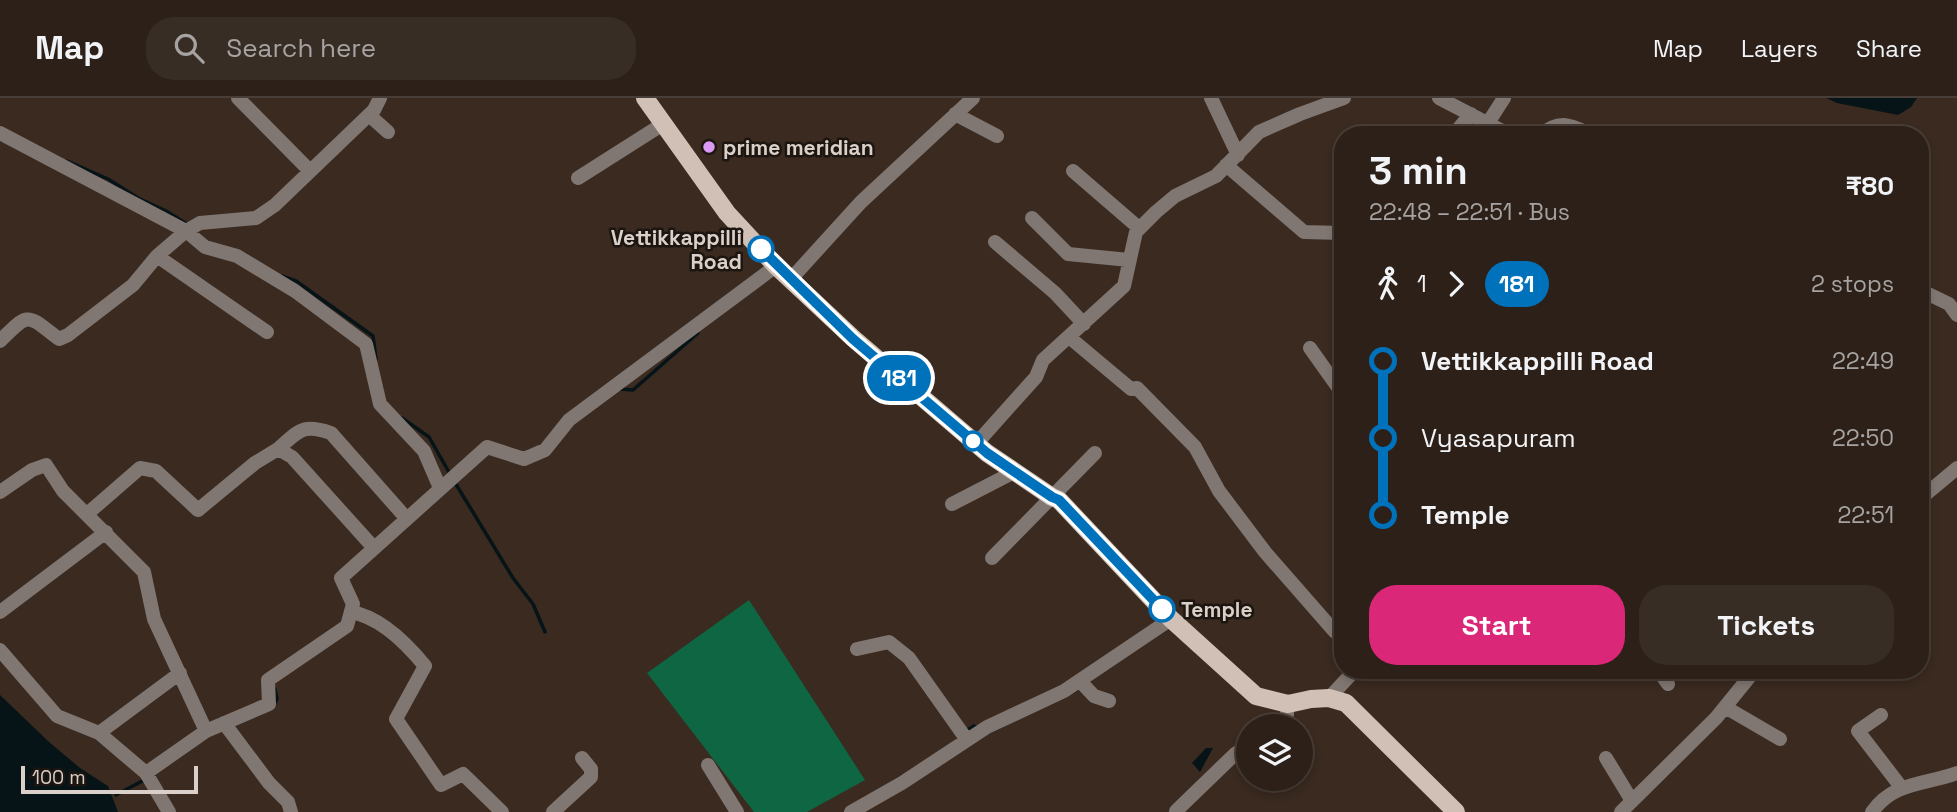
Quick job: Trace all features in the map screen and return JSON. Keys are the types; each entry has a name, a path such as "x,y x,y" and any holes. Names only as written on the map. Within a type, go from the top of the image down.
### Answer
{"main road":[{"path":"645,98 727,213 790,280 853,339 976,443 1014,472 1059,500 1171,619 1256,696 1288,704 1329,698 1346,702 1456,812"}],"street":[{"path":"238,98 309,170"},
{"path":"0,341 20,320 27,318 34,320 59,339 68,335 133,285 157,256 186,231 200,223 256,218 275,205 369,115 380,98"},
{"path":"790,280 882,183 973,98"},
{"path":"1211,98 1232,160 1304,232 1334,233"},
{"path":"976,443 1037,377 1043,360 1124,286 1139,228 1175,196 1216,176 1259,132 1344,98"},
{"path":"1439,98 1494,126"},
{"path":"1488,123 1504,98"},
{"path":"955,114 996,136"},
{"path":"1461,126 1471,114"},
{"path":"369,115 388,132"},
{"path":"578,178 663,124"},
{"path":"0,133 186,231 205,247 237,256 295,291 366,344 380,404 424,451 440,488"},
{"path":"1073,171 1139,228"},
{"path":"1031,218 1068,254 1129,260"},
{"path":"995,242 1055,293 1084,324"},
{"path":"157,256 267,332"},
{"path":"146,773 206,731 269,704 268,680 347,626 353,604 341,578 488,447 524,459 545,450 569,420 776,266"},
{"path":"1929,294 1949,304 1957,316"},
{"path":"1069,337 1131,389 1138,388 1195,447 1219,491 1265,552 1334,631"},
{"path":"1310,348 1334,382"},
{"path":"87,514 140,468 156,471 198,510 302,428 315,427 331,433 407,519"},
{"path":"278,449 292,457 374,548"},
{"path":"992,558 1095,453"},
{"path":"0,492 32,470 46,465 63,491 145,572 154,619 206,731"},
{"path":"1929,487 1957,468"},
{"path":"952,504 1014,472"},
{"path":"0,612 106,532"},
{"path":"351,612 367,615 415,653 425,666 396,719 441,785 463,774 502,812"},
{"path":"850,812 902,783 987,727 1065,691 1171,619"},
{"path":"857,649 889,642 909,658 967,740"},
{"path":"0,650 57,716 99,733 146,773 169,812"},
{"path":"99,733 180,673"},
{"path":"1329,698 1347,679"},
{"path":"1664,679 1668,684"},
{"path":"1621,812 1725,707 1748,679"},
{"path":"1080,681 1094,696 1110,701"},
{"path":"1287,714 1288,704"},
{"path":"1725,707 1780,739"},
{"path":"1881,715 1858,732 1901,787"},
{"path":"224,723 269,783 288,803 291,812"},
{"path":"1176,812 1236,753"},
{"path":"562,810 591,777 592,769 582,758"},
{"path":"1606,758 1632,801"},
{"path":"708,765 737,812"},
{"path":"1872,812 1879,802 1901,787 1957,773"}],"green space":[{"path":"749,600 865,780 807,812 754,812 647,673"}],"shaded area":[{"path":"1826,98 1917,98 1911,107 1898,115 1837,103"},
{"path":"0,695 49,742 80,768 108,786 118,812 0,812"},
{"path":"1206,748 1213,748 1200,772 1192,763"}],"waterway":[{"path":"67,161 108,179 187,224"},
{"path":"282,276 296,281 373,336 376,359"},
{"path":"619,389 633,390 698,333"},
{"path":"402,418 429,437 450,474"},
{"path":"454,481 513,578 533,604 545,632"},
{"path":"274,705 277,699 275,689"},
{"path":"967,732 974,726 979,728"},
{"path":"116,795 146,779"}],"bus line":[{"name":"181","path":"761,249 853,339 987,453 1059,500 1162,609"}],"place":[{"name":"prime meridian","path":"709,147"},
{"name":"Vettikkappilli Road","path":"761,249"},
{"name":"Temple","path":"1162,609"}]}
